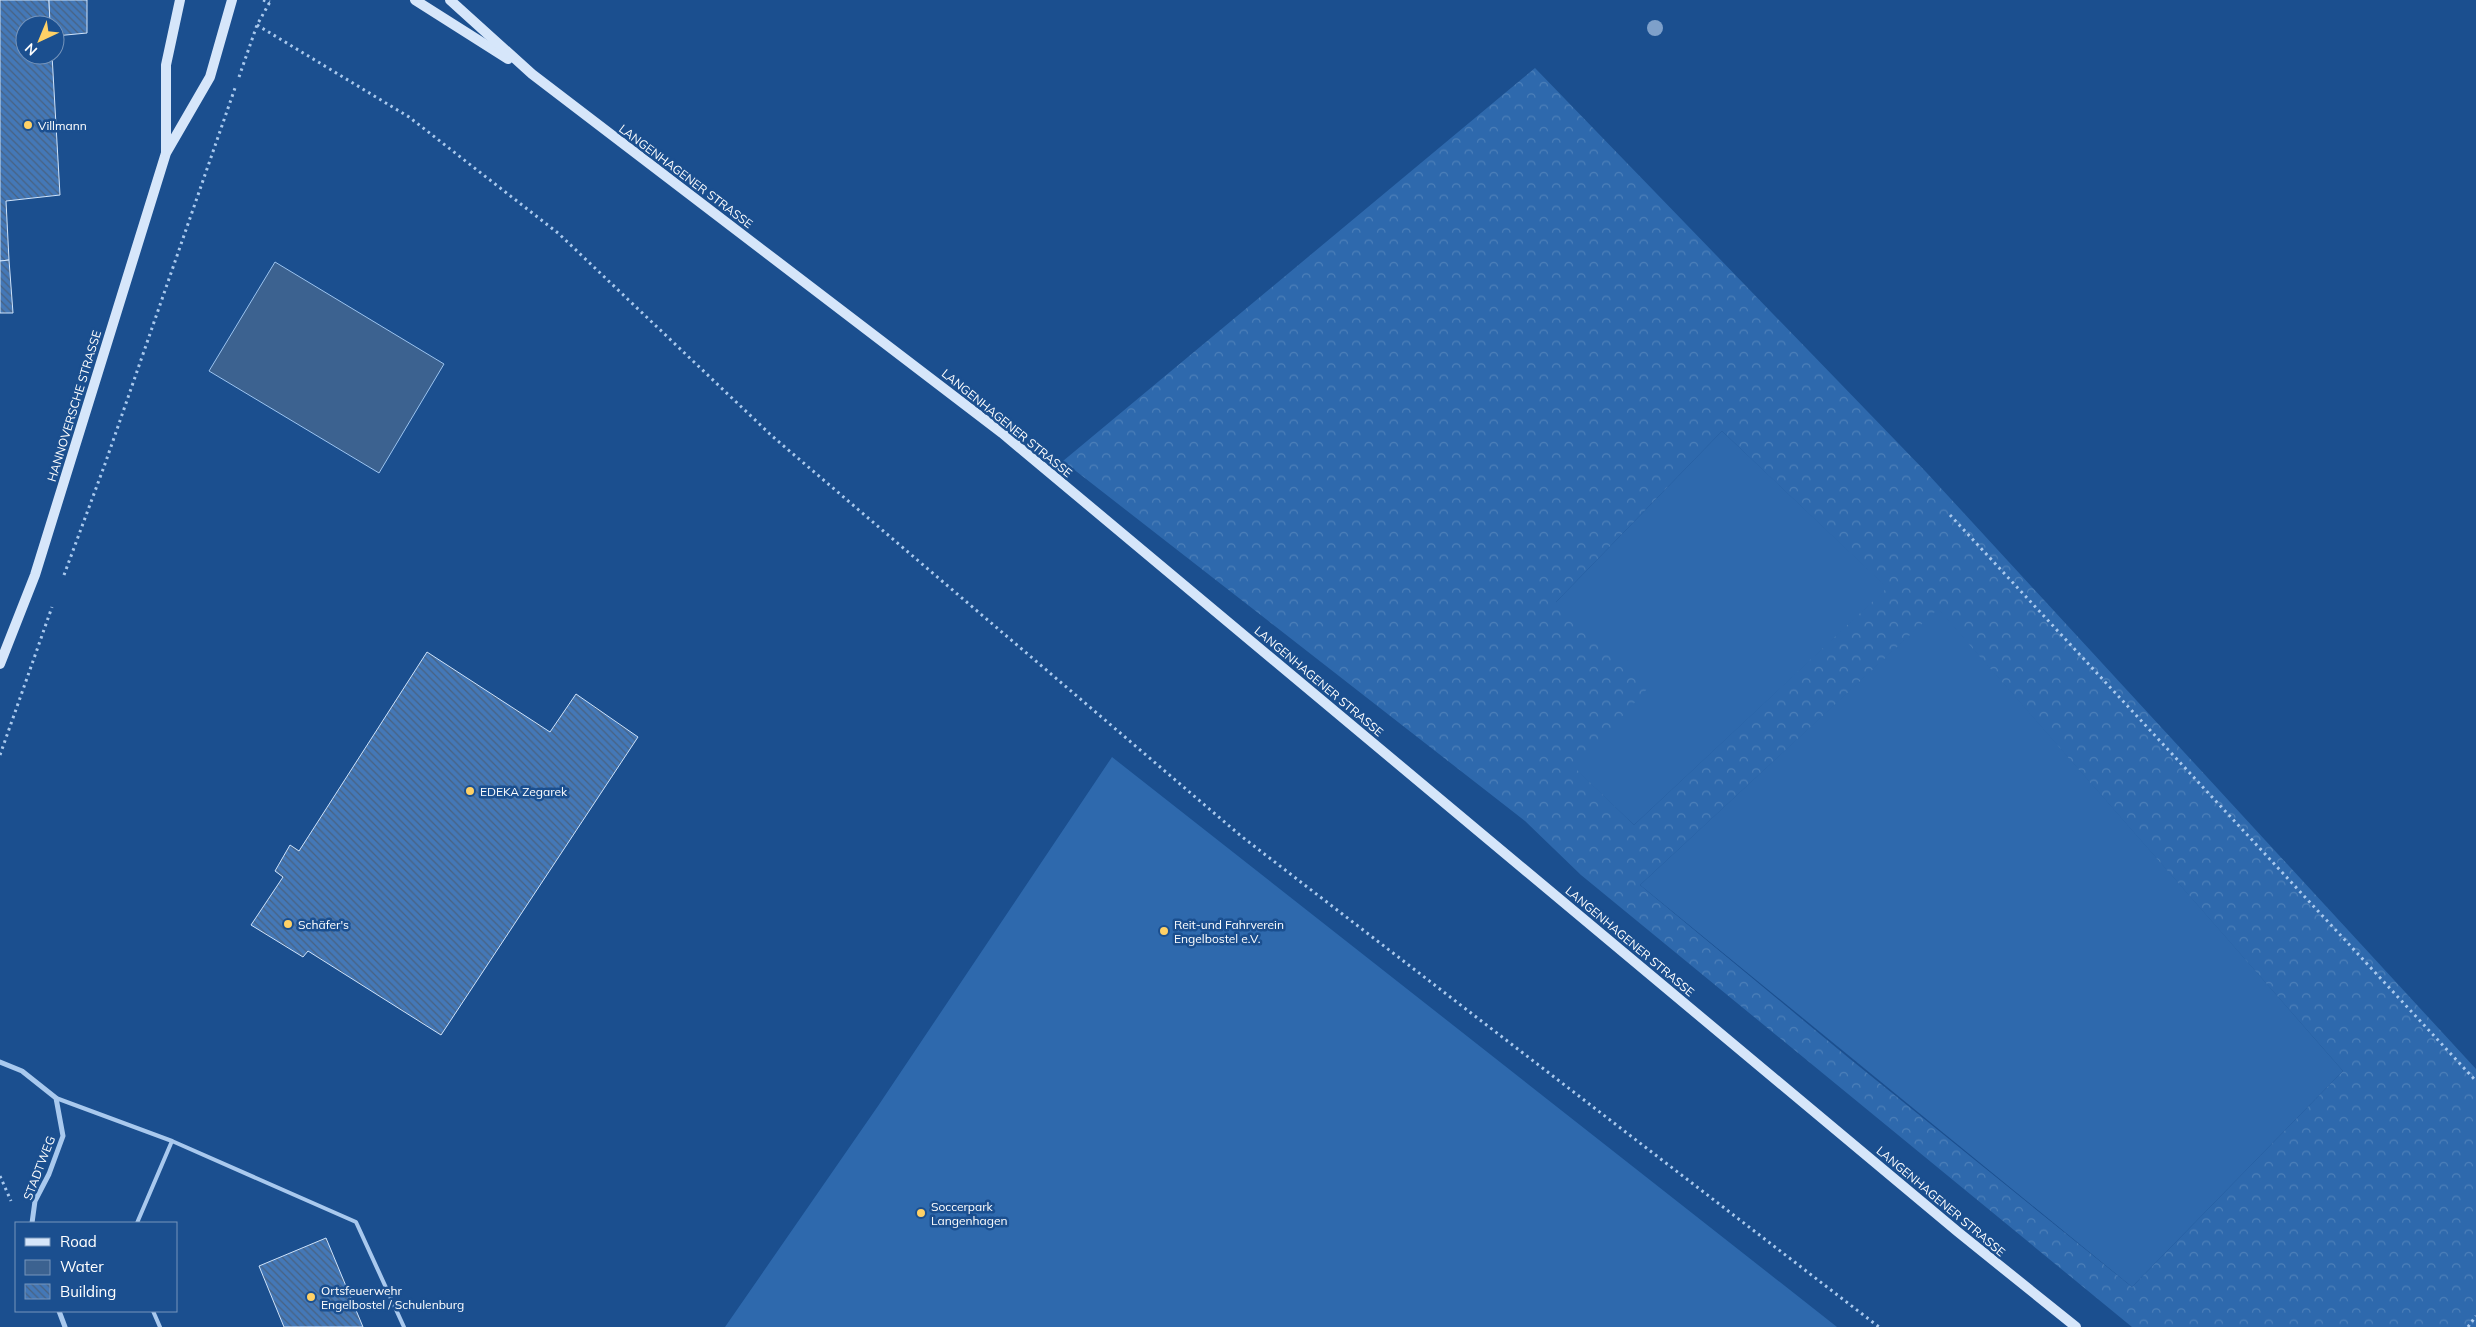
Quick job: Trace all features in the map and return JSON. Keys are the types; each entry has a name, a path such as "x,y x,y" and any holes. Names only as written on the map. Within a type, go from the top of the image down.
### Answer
{"main road":[{"name":"HANNOVERSCHE STRASSE","path":"166,153 166,64 180,0"},
{"name":"HANNOVERSCHE STRASSE","path":"0,664 35,575 166,153 210,77 232,0"},
{"name":"LANGENHAGENER STRASSE","path":"415,0 532,74"},
{"name":"LANGENHAGENER STRASSE","path":"450,0 532,74 1002,433 1958,1232 2076,1327"}],"street":[{"path":"0,1062 22,1071 56,1098"},
{"name":"STADTWEG","path":"32,1222 35,1201 49,1174 63,1136 56,1098"},
{"path":"59,1312 66,1327"}],"lane":[{"path":"56,1098 172,1141 356,1222 404,1327"},
{"path":"137,1222 172,1141"},
{"path":"153,1312 160,1327"}],"path":[{"path":"61,583 105,464 257,25 271,1 263,0"},
{"path":"257,25 409,117 558,233 772,436 1241,836 1878,1327"},
{"path":"1950,515 2476,1081"},
{"path":"0,755 54,602"},
{"path":"2468,1327 2476,1316"}],"green space":[{"path":"1535,68 1926,472 2476,1069 2476,1327 2132,1327 1581,875 1525,821 1063,461","holes":["1722,431 1887,588 1634,825 1575,768 1647,689 1556,602","1938,609 2343,1071 2132,1287 1850,1059 1640,885"]},
{"path":"1722,431 1888,588 1634,825 1574,768 1556,602"},
{"path":"1938,608 2343,1071 2132,1287 1640,885"},
{"name":"Reit-und Fahrverein Engelbostel e.V.","path":"1112,757 1837,1327 725,1327 878,1106"}],"water":[{"path":"275,262 444,364 379,473 209,371"}],"building":[{"name":"Villmann","path":"0,0 49,0 50,15 15,15 15,65 53,65 60,195 6,201 9,260 0,261"},
{"path":"49,0 87,0 87,33 65,35 65,15 50,15"},
{"path":"9,260 13,313 0,313 0,261"},
{"name":"EDEKA Zegarek","path":"427,652 550,732 576,694 638,737 441,1035 308,951 303,957 251,925 283,877 275,871 290,845 299,851"},
{"name":"Ortsfeuerwehr Engelbostel / Schulenburg","path":"326,1238 363,1327 284,1327 259,1266"}],"place":[{"name":"Villmann","path":"28,125"},
{"name":"EDEKA Zegarek","path":"470,791"},
{"name":"Schäfer's","path":"288,924"},
{"name":"Reit-und Fahrverein Engelbostel e.V.","path":"1164,931"},
{"name":"Soccerpark Langenhagen","path":"921,1213"},
{"name":"Ortsfeuerwehr Engelbostel / Schulenburg","path":"311,1297"}]}
